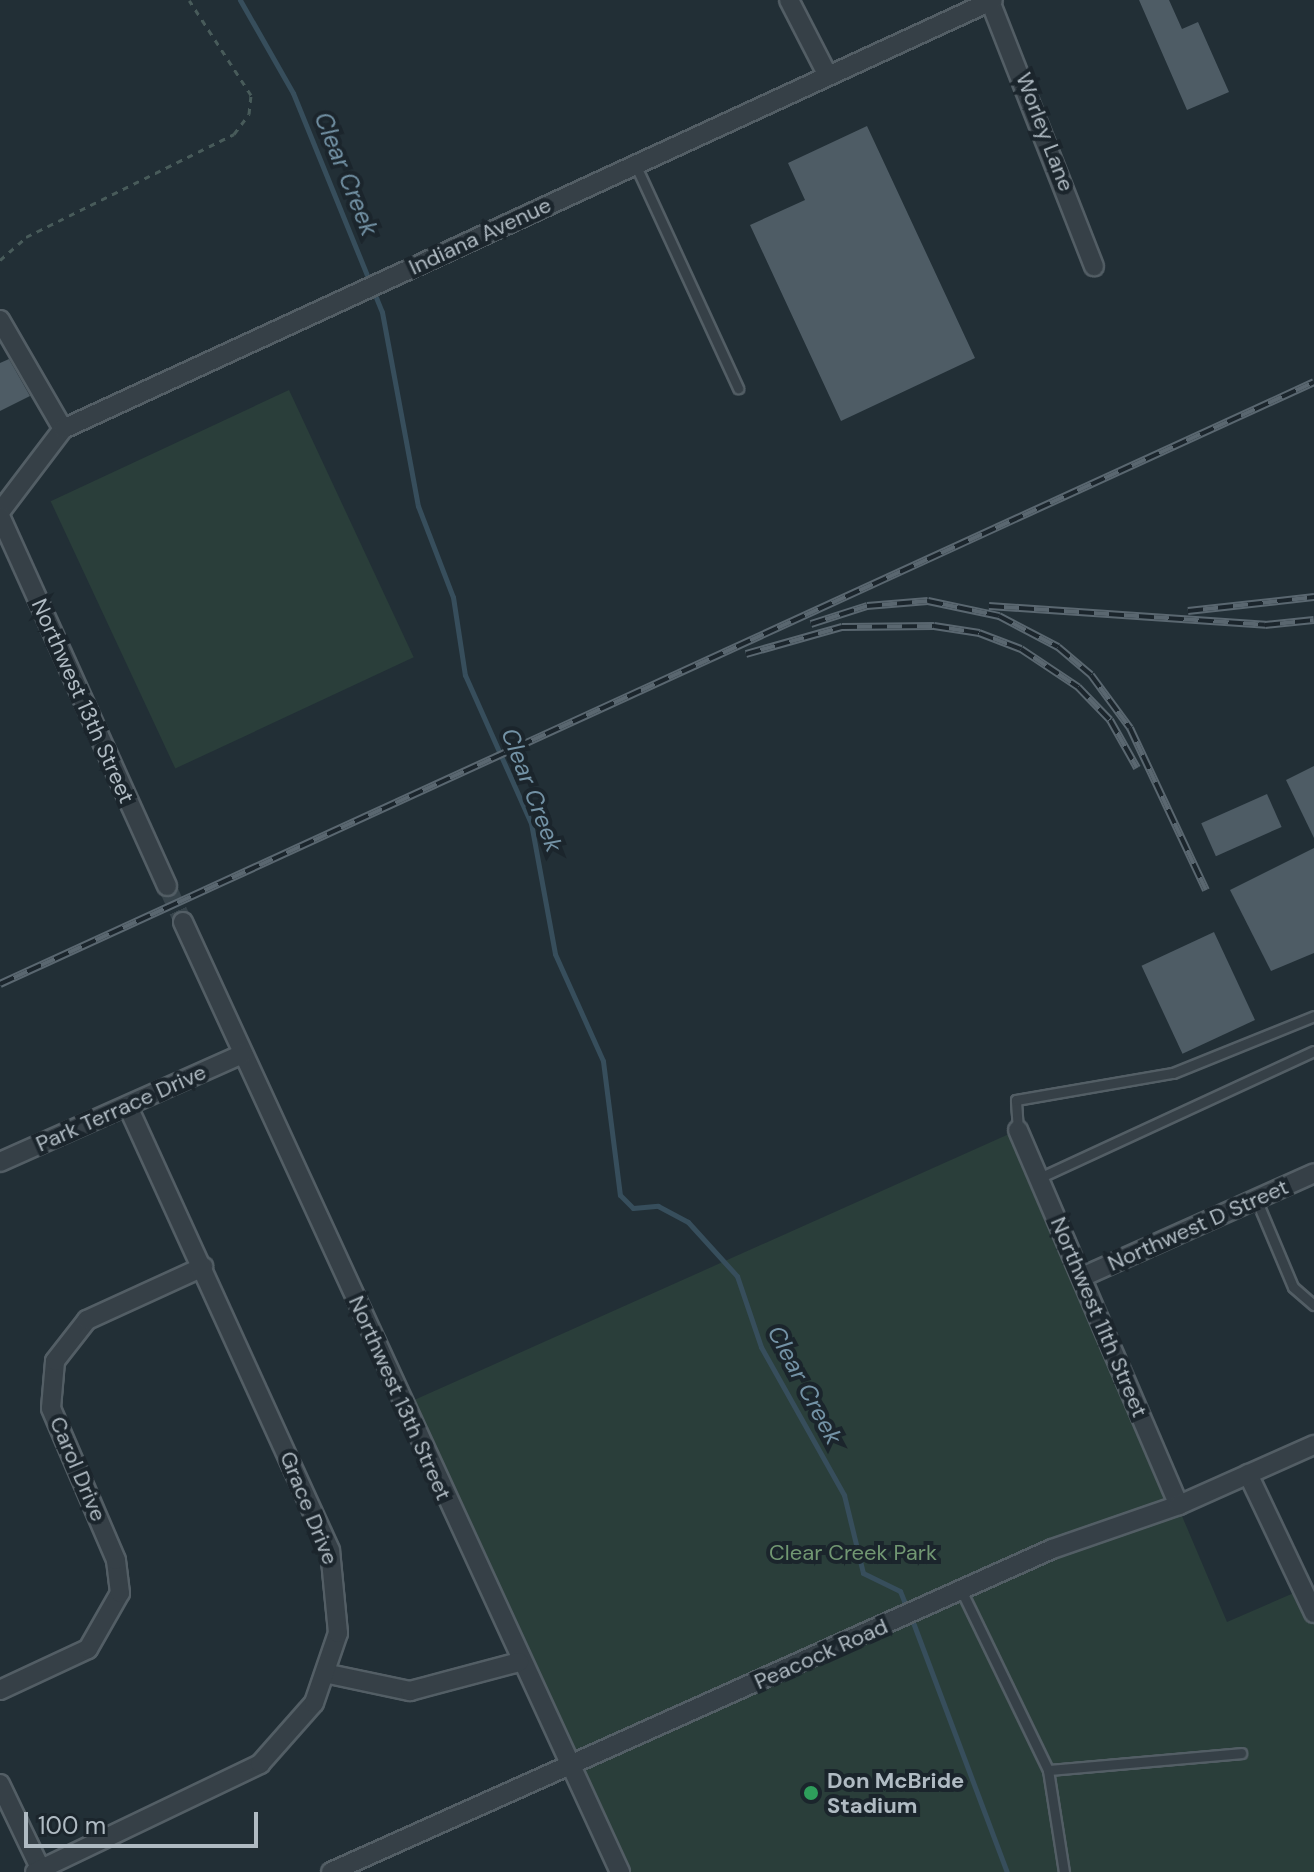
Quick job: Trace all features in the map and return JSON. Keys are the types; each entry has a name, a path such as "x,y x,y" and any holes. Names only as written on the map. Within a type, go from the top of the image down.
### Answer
{"street":[{"path":"789,0 828,76"},
{"name":"Indiana Avenue","path":"0,514 63,429 828,76 969,5 991,1"},
{"name":"Worley Lane","path":"991,1 1094,266"},
{"path":"0,320 63,429"},
{"name":"Northwest 13th Street","path":"0,514 167,886"},
{"name":"Northwest 13th Street","path":"183,922 519,1662 620,1872"},
{"name":"Park Terrace Drive","path":"0,1162 243,1054"},
{"name":"Grace Drive","path":"38,1870 260,1764 287,1740 329,1674 338,1633 330,1550 128,1106"},
{"name":"Northwest 11th Street","path":"1018,1130 1179,1505"},
{"name":"Northwest D Street","path":"1082,1277 1314,1173"},
{"name":"Carol Drive","path":"0,1690 88,1649 120,1593 116,1560 51,1408 55,1361 87,1320 203,1267"},
{"name":"Peacock Road","path":"331,1872 1052,1549 1179,1505 1314,1445"},
{"path":"1248,1474 1308,1587 1314,1613"},
{"path":"329,1674 410,1691 519,1662"},
{"path":"0,1784 38,1870"}],"lane":[{"path":"635,164 738,388"},
{"path":"1018,1130 1016,1100 1173,1073 1314,1016"},
{"path":"1039,1178 1314,1051"},
{"path":"1256,1199 1293,1287 1314,1305"},
{"path":"957,1594 1048,1770 1064,1872"},
{"path":"1048,1770 1241,1753"}],"path":[{"path":"0,260 26,237 234,134 249,114 251,95 189,0"}],"green space":[{"path":"289,390 414,657 175,769 51,501"},
{"name":"Clear Creek Park","path":"1018,1130 1227,1622 1303,1589 1314,1613 1314,1872 620,1872 403,1405"}],"building":[{"path":"1139,0 1169,0 1182,29 1198,22 1229,92 1187,110"},
{"path":"867,126 975,358 841,421 750,225 805,200 788,163"},
{"path":"9,359 30,396 0,411 0,363"},
{"path":"1314,766 1314,838 1286,780"},
{"path":"1267,794 1282,827 1216,856 1201,823"},
{"path":"1314,848 1314,953 1271,971 1230,890"},
{"path":"1214,932 1255,1020 1182,1054 1141,966"}],"waterway":[{"name":"Clear Creek","path":"240,0 293,93 382,312 418,506 453,597 465,675 531,823 555,954 603,1061 620,1195 633,1208 658,1206 688,1222 737,1276 761,1347 844,1495 863,1573 900,1591 907,1608"},
{"name":"Clear Creek","path":"911,1617 1007,1872"}],"tunnel":[{"path":"167,886 183,922"}],"railway":[{"path":"0,984 1314,382"},
{"path":"1188,611 1314,597"},
{"path":"811,624 867,606 928,601 999,616 1058,647 1091,675 1130,728 1206,890"},
{"path":"989,606 1265,625 1314,620"},
{"path":"746,654 842,627 934,626 979,633 1021,649 1078,687 1110,720 1137,768"}],"place":[{"name":"Don McBride Stadium","path":"811,1793"}]}
